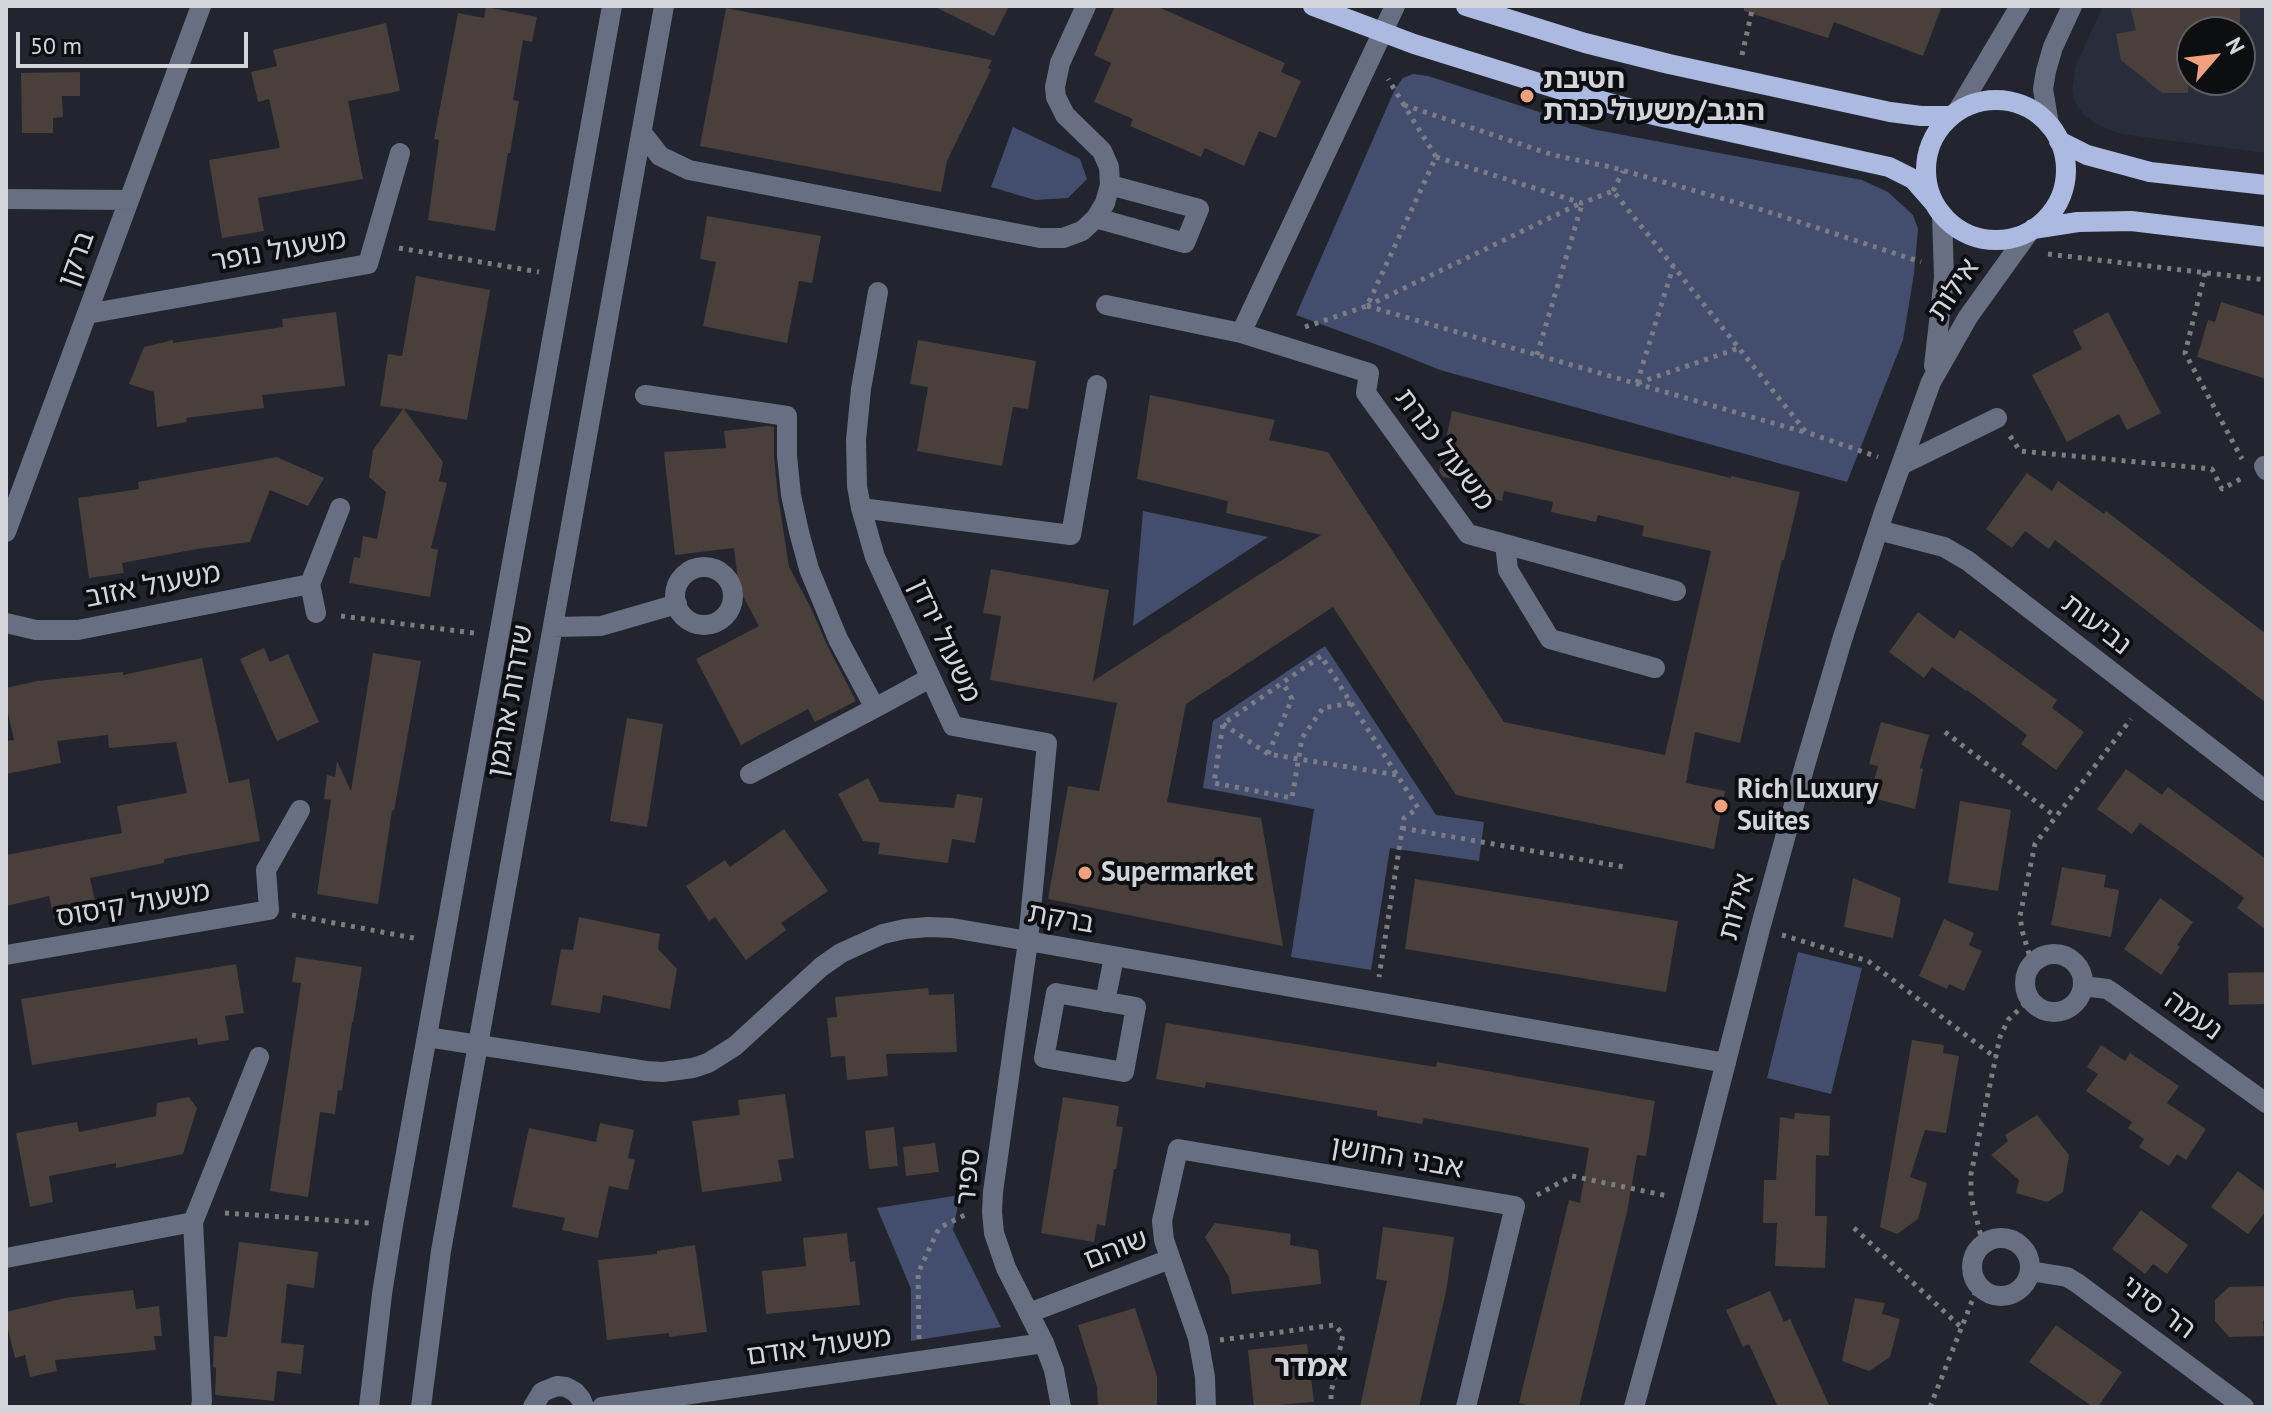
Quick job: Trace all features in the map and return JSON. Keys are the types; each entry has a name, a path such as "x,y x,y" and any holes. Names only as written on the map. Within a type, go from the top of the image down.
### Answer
{"main road":[{"path":"1313,6 1382,33 1571,93 1658,116 1889,167 1913,179 1952,224 1975,237 2002,240 2031,230 2078,222 2131,221 2266,237"},
{"path":"1466,6 1585,43 1736,79 1890,112 1921,116 1954,114"},
{"path":"1938,208 1926,176 1929,150 1941,126 1954,114 1976,103 2003,100 2028,108 2054,133 2087,155 2150,172 2266,185"},
{"path":"2031,230 2050,214 2063,191 2065,164 2054,133"}],"street":[{"name":"ברקן","path":"6,532 11,507 87,314 201,6"},
{"name":"שדרות ארגמן","path":"369,1407 393,1225 612,6"},
{"name":"שדרות ארגמן","path":"421,1407 441,1251 664,6"},
{"path":"642,133 660,156 689,170 1040,238 1063,238 1082,231 1096,218 1105,203 1110,185 1109,167 1102,151 1065,115 1056,97 1056,75 1086,6"},
{"path":"1241,333 1395,6"},
{"path":"1954,114 2020,6"},
{"path":"2054,133 2043,89 2053,47 2072,6"},
{"name":"משעול נופר","path":"87,314 368,264 400,153"},
{"path":"1096,218 1185,243 1199,209 1110,185"},
{"path":"6,199 129,200"},
{"name":"אילות","path":"1931,382 1945,270 1938,208"},
{"name":"אילות","path":"1634,1407 1809,751 1878,530 1931,382 1968,317 2031,230"},
{"name":"משעול ירדן","path":"878,292 861,389 856,440 861,508 880,571 953,726 1047,743 1028,941"},
{"name":"משעול כנרת","path":"1106,305 1241,333 1369,373 1366,393 1468,534 1676,591"},
{"path":"861,508 1071,535 1097,385"},
{"path":"645,395 787,416 791,495 809,569 838,639 875,708"},
{"path":"1901,465 1997,418"},
{"path":"316,613 310,584 340,508"},
{"name":"נביעות","path":"1878,530 1944,547 1968,561 2266,791"},
{"path":"1505,544 1508,570 1550,639 1655,668"},
{"name":"משעול אזוב","path":"6,623 36,630 78,630 310,584"},
{"path":"553,627 601,626 677,604"},
{"path":"750,774 930,678"},
{"path":"269,910 266,870 300,810"},
{"name":"משעול קיסוס","path":"6,955 269,910"},
{"name":"ברקת","path":"427,1037 646,1071 693,1068 722,1055 742,1041 821,967 841,953 883,934 928,927 952,928 1726,1063"},
{"name":"ספיר","path":"1028,941 992,1202 994,1233 1001,1256 1044,1343 1054,1370 1061,1407"},
{"path":"2046,954 2057,954 2067,957 2080,969 2083,986 2077,1001 2062,1011 2046,1010 2030,999 2025,985 2026,974 2032,964 2046,954"},
{"path":"1105,1002 1114,957"},
{"name":"נעמה","path":"2083,986 2107,989 2266,1103"},
{"path":"1056,993 1105,1002 1136,1007 1124,1072 1044,1058 1056,993"},
{"path":"201,1407 193,1222 259,1057"},
{"name":"אבני החושן","path":"1170,1259 1162,1221 1178,1149 1515,1206"},
{"path":"1466,1407 1515,1206"},
{"path":"6,1258 193,1222"},
{"path":"1999,1238 2015,1242 2027,1254 2030,1271 2023,1286 2009,1296 1992,1295 1978,1286 1972,1264 1983,1244 1999,1238"},
{"name":"שוהם","path":"1029,1313 1170,1259 1200,1343 1206,1407"},
{"name":"הר סיני","path":"2030,1271 2067,1277 2077,1283 2244,1407"},
{"name":"משעול אודם","path":"602,1407 1044,1343"},
{"path":"533,1407 542,1392 557,1386 575,1392 584,1407"}],"path":[{"path":"1736,79 1753,6"},
{"path":"1372,54 1436,157 1582,203"},
{"path":"1404,105 1553,155 1766,211 1945,270"},
{"path":"1367,306 1436,157"},
{"path":"1266,340 1367,306 1613,191 1623,171"},
{"path":"1613,191 1806,432"},
{"path":"1537,355 1582,203"},
{"path":"374,243 564,276"},
{"path":"2015,250 2266,280"},
{"path":"1637,383 1673,266"},
{"path":"1997,418 2020,451 2212,469 2222,489 2260,470 2185,353 2205,273"},
{"path":"1367,306 1806,432 1901,465"},
{"path":"1637,383 1739,348"},
{"path":"316,613 499,636"},
{"path":"1351,703 1323,708 1302,738 1292,798 1214,783 1223,724 1321,656 1397,775 1418,808 1404,818 1376,1002"},
{"path":"1268,754 1292,699 1283,683"},
{"path":"2032,964 2020,916 2035,844 2147,699"},
{"path":"1223,724 1268,754 1397,775"},
{"path":"1945,732 2056,817"},
{"path":"1402,828 1624,867"},
{"path":"269,910 444,944"},
{"path":"1760,929 1868,961 1996,1058"},
{"path":"1983,1244 1971,1197 1971,1174 2000,1037 2008,1020 2030,999"},
{"path":"1515,1206 1572,1176 1691,1200"},
{"path":"919,1361 918,1273 939,1228 992,1202"},
{"path":"193,1222 228,1212 393,1225"},
{"path":"1854,1228 1962,1328"},
{"path":"1930,1407 1978,1286"},
{"path":"1200,1343 1334,1325 1343,1334 1331,1407"}],"shaded area":[{"path":"2103,6 2266,6 2266,153 2121,134 2096,124 2083,114 2075,103 2072,91 2076,65"},
{"path":"1413,74 1428,76 1592,129 1862,180 1888,192 1913,215 1918,229 1903,340 1847,482 1440,370 1296,315 1395,89 1403,78"},
{"path":"1013,127 1080,159 1087,179 1068,198 1035,200 991,187"},
{"path":"1143,511 1268,537 1133,626"},
{"path":"1325,646 1436,815 1484,822 1479,861 1390,848 1371,970 1291,957 1314,809 1203,788 1213,721"},
{"path":"1798,952 1862,968 1831,1094 1767,1078"},
{"path":"960,1195 953,1230 1001,1327 911,1341 911,1289 877,1208"}],"building":[{"path":"933,6 1009,6 994,36"},
{"path":"1115,6 1156,6 1285,63 1281,72 1301,81 1276,138 1259,131 1244,166 1205,148 1201,157 1130,126 1133,119 1094,102 1111,63 1094,55"},
{"path":"1744,6 1942,6 1923,56 1834,22 1828,38 1744,11"},
{"path":"2130,6 2240,6 2240,16 2176,16 2176,93 2162,93 2121,60 2116,34 2136,30"},
{"path":"486,7 537,17 532,42 523,40 513,100 519,101 495,231 428,220 439,140 434,139 458,13 484,18"},
{"path":"726,8 992,60 988,68 991,70 947,161 941,192 700,146"},
{"path":"386,23 400,91 348,101 363,179 258,198 264,231 222,238 209,160 280,148 269,99 258,102 251,72 277,66 273,50"},
{"path":"80,72 80,96 62,96 63,117 53,118 53,133 22,133 21,73"},
{"path":"707,216 821,236 812,283 799,281 787,343 703,326 716,262 700,259"},
{"path":"416,276 490,290 467,420 404,409 443,462 439,481 447,483 431,548 438,550 430,597 349,583 354,557 360,558 363,536 377,539 386,492 369,477 373,450 403,409 380,406 388,354 402,356"},
{"path":"2221,302 2266,316 2266,379 2197,357 2208,320 2215,322"},
{"path":"336,312 345,386 262,395 264,408 186,418 187,422 157,427 154,392 129,384 144,347 173,340 173,343 283,327 282,319"},
{"path":"2108,312 2161,413 2127,430 2119,414 2067,442 2032,375 2082,349 2073,331"},
{"path":"918,340 1036,361 1028,409 1013,407 1002,466 917,451 928,387 910,384"},
{"path":"1150,395 1275,420 1269,440 1328,452 1504,722 1665,755 1711,551 1642,536 1644,526 1598,515 1596,522 1551,512 1553,502 1504,491 1502,501 1457,490 1459,480 1443,477 1439,471 1452,411 1800,492 1740,743 1695,732 1686,783 1725,791 1714,849 1456,795 1333,607 1186,704 1167,802 1261,818 1283,946 1048,899 1068,786 1099,791 1117,703 990,680 1001,616 983,613 991,569 1109,590 1093,681 1321,535 1226,513 1228,501 1137,479"},
{"path":"774,427 778,496 789,567 856,701 815,722 808,709 741,745 696,659 759,626 739,589 734,548 675,555 664,452 726,448 724,431"},
{"path":"277,457 324,478 308,506 270,490 250,542 122,563 124,573 89,578 78,498 139,489 138,482"},
{"path":"2027,473 2052,491 2058,481 2104,514 2106,511 2266,634 2266,703 2055,540 2049,549 2025,531 2012,548 1986,529"},
{"path":"1918,612 1954,639 1960,630 2057,700 2052,708 2084,732 2056,770 2021,744 2027,735 1967,690 1932,667 1924,678 1889,652"},
{"path":"264,648 270,662 288,654 319,722 277,741 240,659"},
{"path":"373,653 421,661 392,810 378,904 317,894 331,800 324,799 327,775 335,777 337,761 351,791"},
{"path":"202,658 229,783 249,779 260,841 164,859 164,863 90,878 97,911 54,919 49,896 6,906 6,855 122,833 117,806 187,793 176,742 109,748 108,735 57,741 61,763 6,774 6,741 14,740 6,704 6,688 37,681 123,672 123,675"},
{"path":"627,718 663,724 647,827 610,821"},
{"path":"1881,722 1929,735 1920,768 1923,769 1915,809 1869,797 1878,766 1869,764"},
{"path":"2126,769 2162,795 2168,787 2266,859 2266,930 2237,908 2244,898 2224,883 2140,823 2132,834 2097,809"},
{"path":"868,778 880,802 954,808 957,794 983,798 975,843 952,839 948,863 878,854 880,843 863,841 838,794"},
{"path":"1960,801 2011,810 1998,891 1948,883"},
{"path":"784,829 828,891 781,923 786,930 746,960 715,917 709,921 686,886 725,860 730,867"},
{"path":"2062,867 2106,875 2104,887 2119,890 2111,937 2051,925"},
{"path":"1853,878 1901,898 1893,938 1844,927"},
{"path":"1415,879 1678,921 1666,992 1405,949"},
{"path":"2160,898 2193,922 2161,975 2124,949"},
{"path":"579,917 660,934 658,949 677,969 670,1009 603,995 600,1013 551,1005 561,949 573,950"},
{"path":"1944,919 1974,933 1969,945 1982,951 1964,991 1949,984 1947,989 1919,976"},
{"path":"296,957 362,967 342,1091 338,1090 335,1114 320,1112 308,1197 270,1191 301,983 292,982"},
{"path":"236,964 244,1013 225,1016 229,1040 198,1045 197,1038 32,1065 21,999"},
{"path":"2266,972 2266,1004 2229,1005 2228,973"},
{"path":"928,988 929,995 954,994 957,1052 886,1054 888,1076 847,1080 845,1056 831,1057 827,1018 837,1017 835,997"},
{"path":"1166,1023 1436,1067 1437,1062 1655,1101 1646,1156 1637,1155 1627,1212 1579,1407 1535,1407 1519,1403 1569,1200 1580,1203 1589,1148 1424,1118 1422,1124 1377,1116 1377,1111 1206,1082 1205,1088 1156,1079"},
{"path":"1912,1040 1944,1045 1943,1053 1959,1056 1946,1133 1925,1130 1910,1177 1927,1183 1918,1219 1897,1234 1880,1227"},
{"path":"2101,1045 2125,1061 2130,1053 2179,1086 2167,1103 2206,1129 2186,1160 2177,1154 2169,1166 2139,1147 2144,1139 2128,1128 2132,1122 2086,1091 2098,1074 2087,1067"},
{"path":"785,1094 794,1158 778,1160 782,1181 702,1192 692,1121 740,1115 738,1100"},
{"path":"189,1097 197,1108 183,1154 116,1168 116,1163 49,1176 53,1202 30,1207 16,1133 77,1122 79,1132 156,1116 157,1103"},
{"path":"1063,1097 1119,1106 1116,1126 1123,1127 1116,1169 1105,1226 1097,1224 1094,1242 1041,1233"},
{"path":"1795,1113 1830,1116 1829,1156 1816,1155 1815,1216 1827,1216 1825,1268 1775,1266 1777,1223 1763,1223 1764,1180 1776,1180 1780,1117 1794,1119"},
{"path":"2037,1115 2069,1155 2063,1192 2047,1202 2016,1193 2019,1180 1991,1155 2008,1141 2005,1135"},
{"path":"600,1123 634,1130 628,1158 635,1160 628,1190 609,1186 598,1238 562,1230 565,1218 512,1207 529,1128 596,1142"},
{"path":"894,1127 898,1166 869,1169 865,1131"},
{"path":"935,1143 939,1172 906,1176 903,1147"},
{"path":"2238,1171 2266,1192 2266,1211 2248,1234 2211,1207"},
{"path":"2141,1210 2188,1245 2167,1274 2153,1264 2145,1274 2112,1249"},
{"path":"1215,1223 1291,1234 1290,1245 1318,1250 1321,1284 1232,1294 1229,1277 1205,1237"},
{"path":"1383,1227 1454,1237 1446,1292 1419,1407 1360,1407 1387,1281 1376,1279"},
{"path":"847,1233 850,1262 855,1261 860,1305 766,1314 762,1271 806,1266 803,1238"},
{"path":"239,1242 318,1252 314,1288 287,1284 281,1343 304,1345 301,1374 277,1371 274,1401 215,1395 214,1336 227,1337"},
{"path":"695,1245 707,1332 607,1340 598,1260 657,1254 657,1251"},
{"path":"2266,1286 2264,1336 2229,1337 2215,1321 2215,1300 2229,1287"},
{"path":"133,1290 136,1309 159,1306 162,1336 154,1336 156,1350 55,1360 57,1371 30,1377 25,1355 15,1358 6,1312 65,1298"},
{"path":"1770,1291 1784,1322 1790,1319 1830,1407 1778,1407 1749,1344 1743,1347 1726,1310"},
{"path":"1855,1298 1885,1303 1882,1314 1900,1319 1890,1357 1869,1371 1842,1361"},
{"path":"1135,1308 1157,1376 1157,1407 1098,1407 1097,1387 1078,1325"},
{"path":"2056,1325 2122,1372 2098,1407 2093,1407 2029,1362"},
{"path":"1307,1344 1314,1402 1254,1407 1248,1350"}],"place":[{"name":"חטיבת הנגב/משעול כנרת","path":"1527,96"},
{"name":"Rich Luxury Suites","path":"1721,806"},
{"name":"Supermarket","path":"1085,873"}],"district":[{"name":"אמדר","path":"1311,1367"}]}
